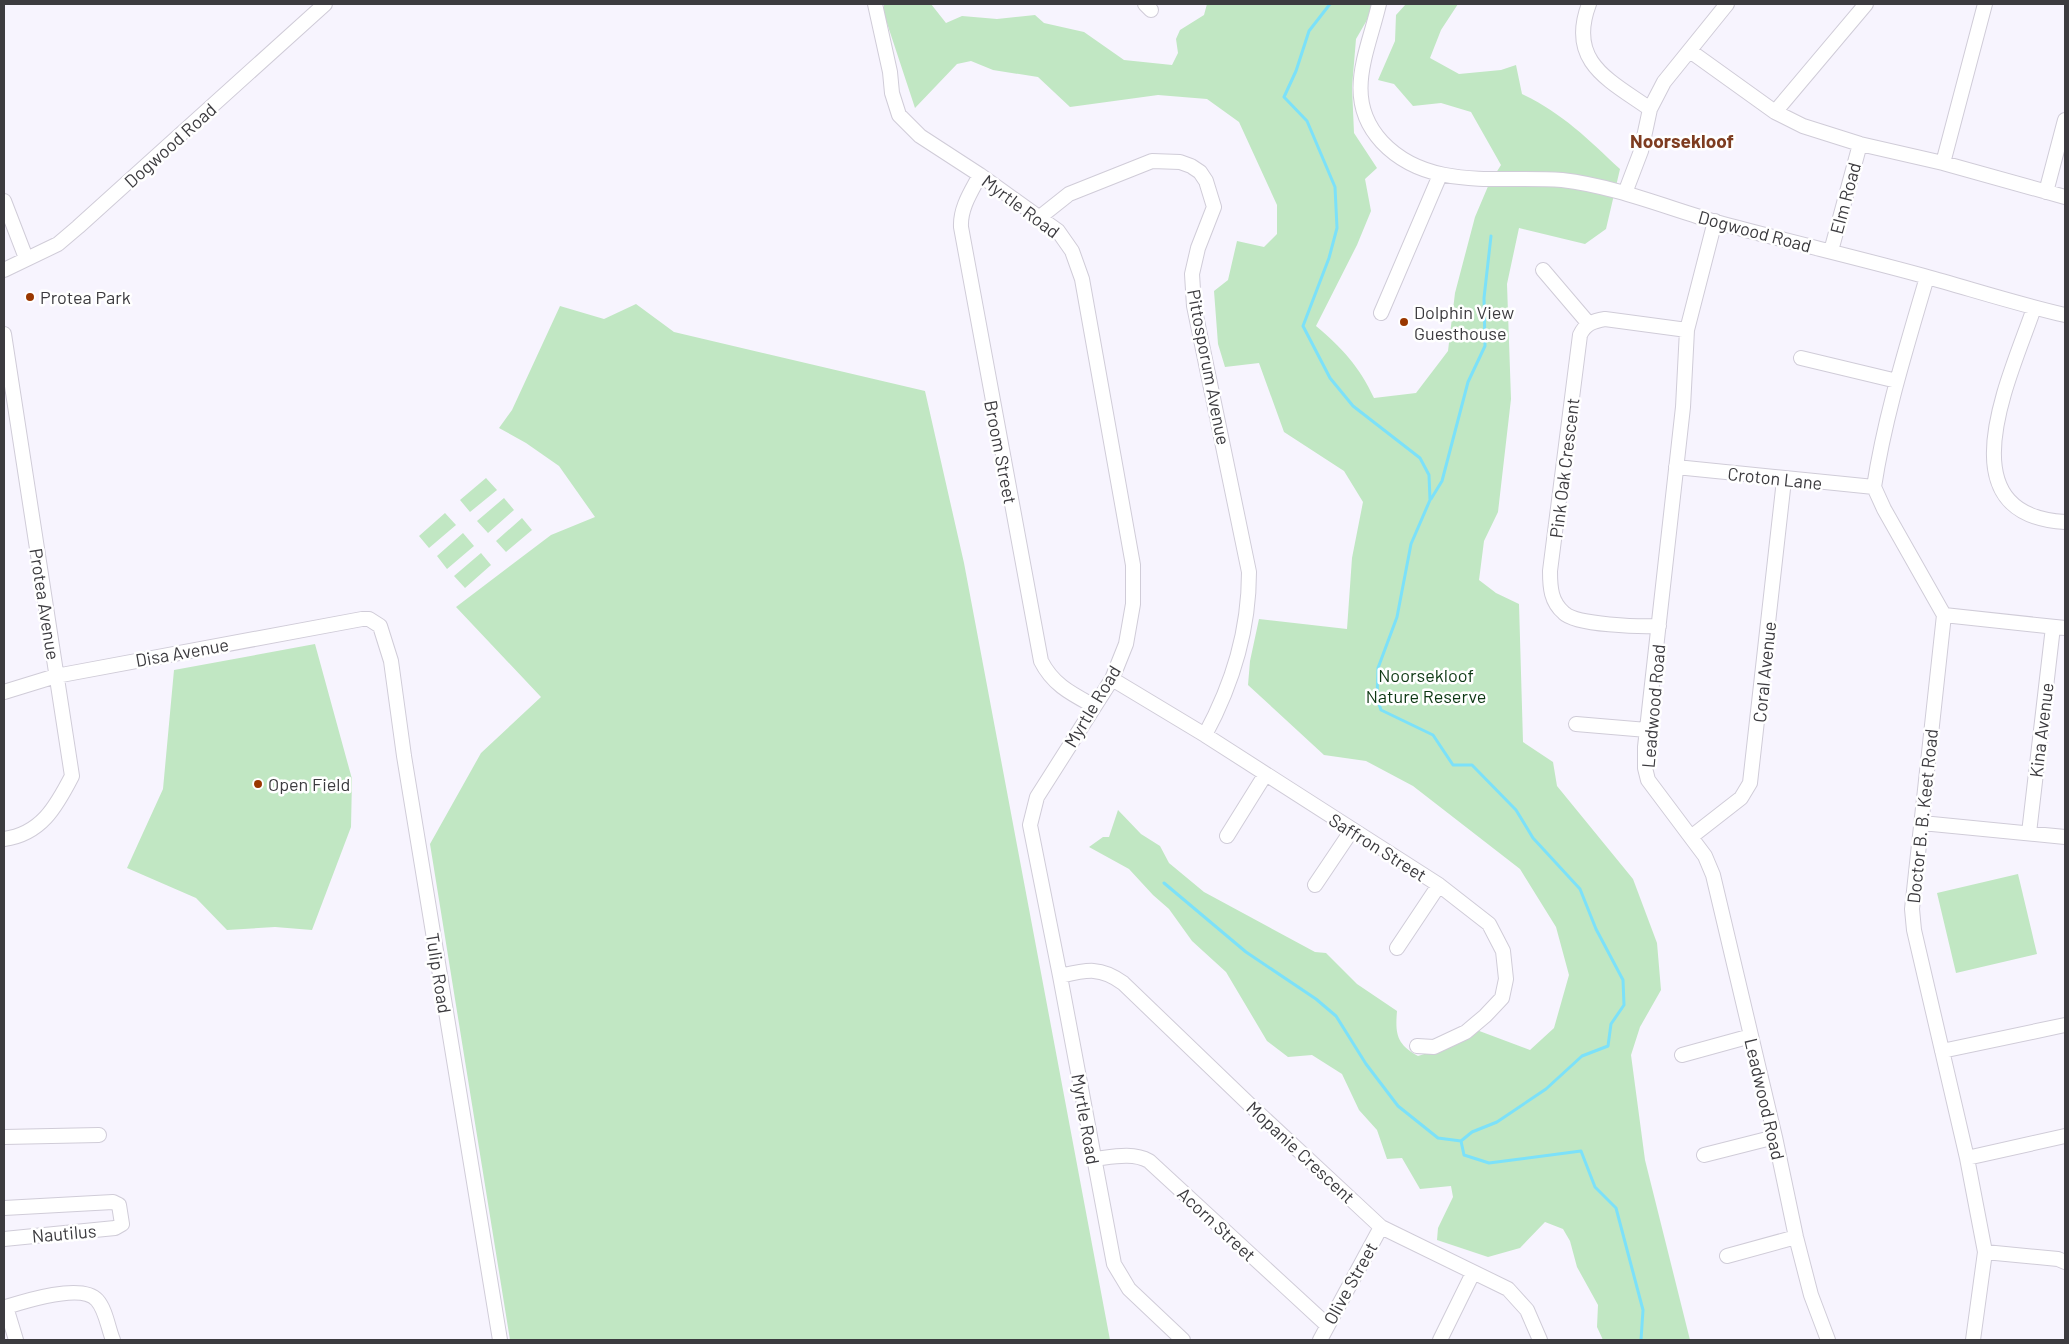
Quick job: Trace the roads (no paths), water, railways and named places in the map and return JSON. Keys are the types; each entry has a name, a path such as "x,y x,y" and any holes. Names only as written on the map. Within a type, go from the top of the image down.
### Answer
{"street":[{"name":"Dogwood Road","path":"4,270 58,244 325,4"},
{"name":"Myrtle Road","path":"874,4 890,72 892,93 899,114 920,136 1040,217 1066,240 1082,279 1133,566 1133,604 1126,644 1112,679 1037,797 1030,825 1116,1272 1129,1289 1183,1340"},
{"name":"Dogwood Road","path":"1379,4 1360,71 1360,90 1364,115 1371,129 1383,143 1402,159 1430,173 1456,178 1563,180 1625,194 1715,221 1926,276 2034,308 2065,315"},
{"path":"1589,4 1582,35 1588,58 1605,76 1650,110"},
{"path":"1625,194 1641,151 1650,110 1664,82 1727,4"},
{"path":"1775,112 1866,4"},
{"path":"1943,163 1985,4"},
{"path":"1690,51 1775,112 1803,126 1860,144 1943,163 2065,197"},
{"path":"2046,192 2065,120"},
{"name":"Elm Road","path":"1831,252 1860,144"},
{"name":"Pittosporum Avenue","path":"1040,217 1069,194 1152,161 1180,162 1192,166 1206,181 1214,207 1198,248 1192,274 1194,306 1250,572 1249,603 1234,673 1220,707 1205,735"},
{"name":"Broom Street","path":"980,175 964,206 960,217 961,227 1041,661 1046,671 1059,686 1094,706"},
{"path":"1382,313 1440,175"},
{"path":"4,201 26,258"},
{"name":"Leadwood Road","path":"1715,221 1687,330 1683,407 1647,730 1645,768 1648,780 1705,856 1713,875 1775,1137 1796,1237 1825,1339"},
{"path":"1543,270 1589,324 1605,320 1687,330"},
{"path":"1926,276 1897,380 1879,455 1874,487 1884,509 1944,615 2059,628"},
{"path":"2034,308 1998,417 1993,450 1993,469 2000,488 2012,504 2028,516 2065,522"},
{"name":"Pink Oak Crescent","path":"1589,324 1583,328 1580,335 1550,571 1550,589 1558,606 1572,618 1623,626 1659,626"},
{"name":"Protea Avenue","path":"4,334 6,361 56,676 71,757 72,776 58,802 33,830 22,835 4,839"},
{"path":"1801,358 1897,380"},
{"name":"Croton Lane","path":"1676,468 1784,480 1874,487"},
{"name":"Coral Avenue","path":"1691,837 1741,798 1750,783 1784,480"},
{"name":"Doctor B. B. Keet Road","path":"1944,615 1912,909 1914,930 1967,1158 1985,1252 1973,1340"},
{"name":"Disa Avenue","path":"4,692 56,676 362,619"},
{"name":"Tulip Road","path":"362,619 369,619 380,626 391,661 404,756 500,1340"},
{"name":"Kina Avenue","path":"2029,833 2059,628"},
{"name":"Saffron Street","path":"1112,679 1205,735 1439,885 1489,924 1503,951 1506,979 1502,998 1466,1032 1434,1047 1417,1046"},
{"path":"1576,724 1647,730"},
{"path":"1227,836 1265,775"},
{"path":"1922,823 2065,837"},
{"path":"1315,885 1352,830"},
{"path":"1397,948 1439,885"},
{"name":"Mopanie Crescent","path":"1060,976 1092,969 1109,974 1123,983 1252,1108 1381,1227 1473,1274 1508,1289 1519,1299 1535,1325 1540,1340"},
{"path":"1942,1051 2065,1025"},
{"path":"1682,1055 1751,1036"},
{"path":"4,1138 100,1135"},
{"path":"1967,1158 2065,1136"},
{"path":"1704,1155 1775,1137"},
{"name":"Acorn Street","path":"1094,1159 1141,1156 1149,1161 1327,1325"},
{"name":"Nautilus","path":"4,1208 113,1202 118,1205 122,1223 120,1227 115,1228 4,1238"},
{"name":"Olive Street","path":"1320,1340 1381,1227"},
{"path":"1727,1256 1796,1237"},
{"path":"1985,1252 2058,1259 2065,1262"},
{"path":"1440,1340 1473,1274"},
{"path":"16,1340 5,1307 78,1292 88,1294 97,1299 113,1340"}],"waterway":[{"path":"1330,4 1309,31 1296,71 1284,97 1307,121 1335,187 1337,228 1329,258 1303,326 1330,378 1353,406 1420,458 1429,475 1430,500 1411,544 1397,617 1378,668 1377,698 1381,710 1433,735 1453,765 1472,765 1516,810 1533,838 1580,889 1596,929 1623,980 1624,1005 1611,1024 1608,1046 1582,1056 1546,1089 1497,1122 1472,1132 1461,1141 1464,1155 1489,1163 1581,1151 1595,1187 1616,1208 1643,1310 1641,1340"},
{"path":"1431,499 1442,481 1468,382 1485,346 1484,298 1491,236"},
{"path":"1164,883 1246,952 1316,999 1336,1016 1366,1064 1398,1106 1438,1138 1461,1141"}],"place":[{"name":"Protea Park","path":"30,297"},
{"name":"Dolphin View Guesthouse","path":"1404,322"},
{"name":"Open Field","path":"258,784"}],"district":[{"name":"Noorsekloof","path":"1682,140"}],"park label":[{"name":"Noorsekloof Nature Reserve","path":"1426,685"}]}
